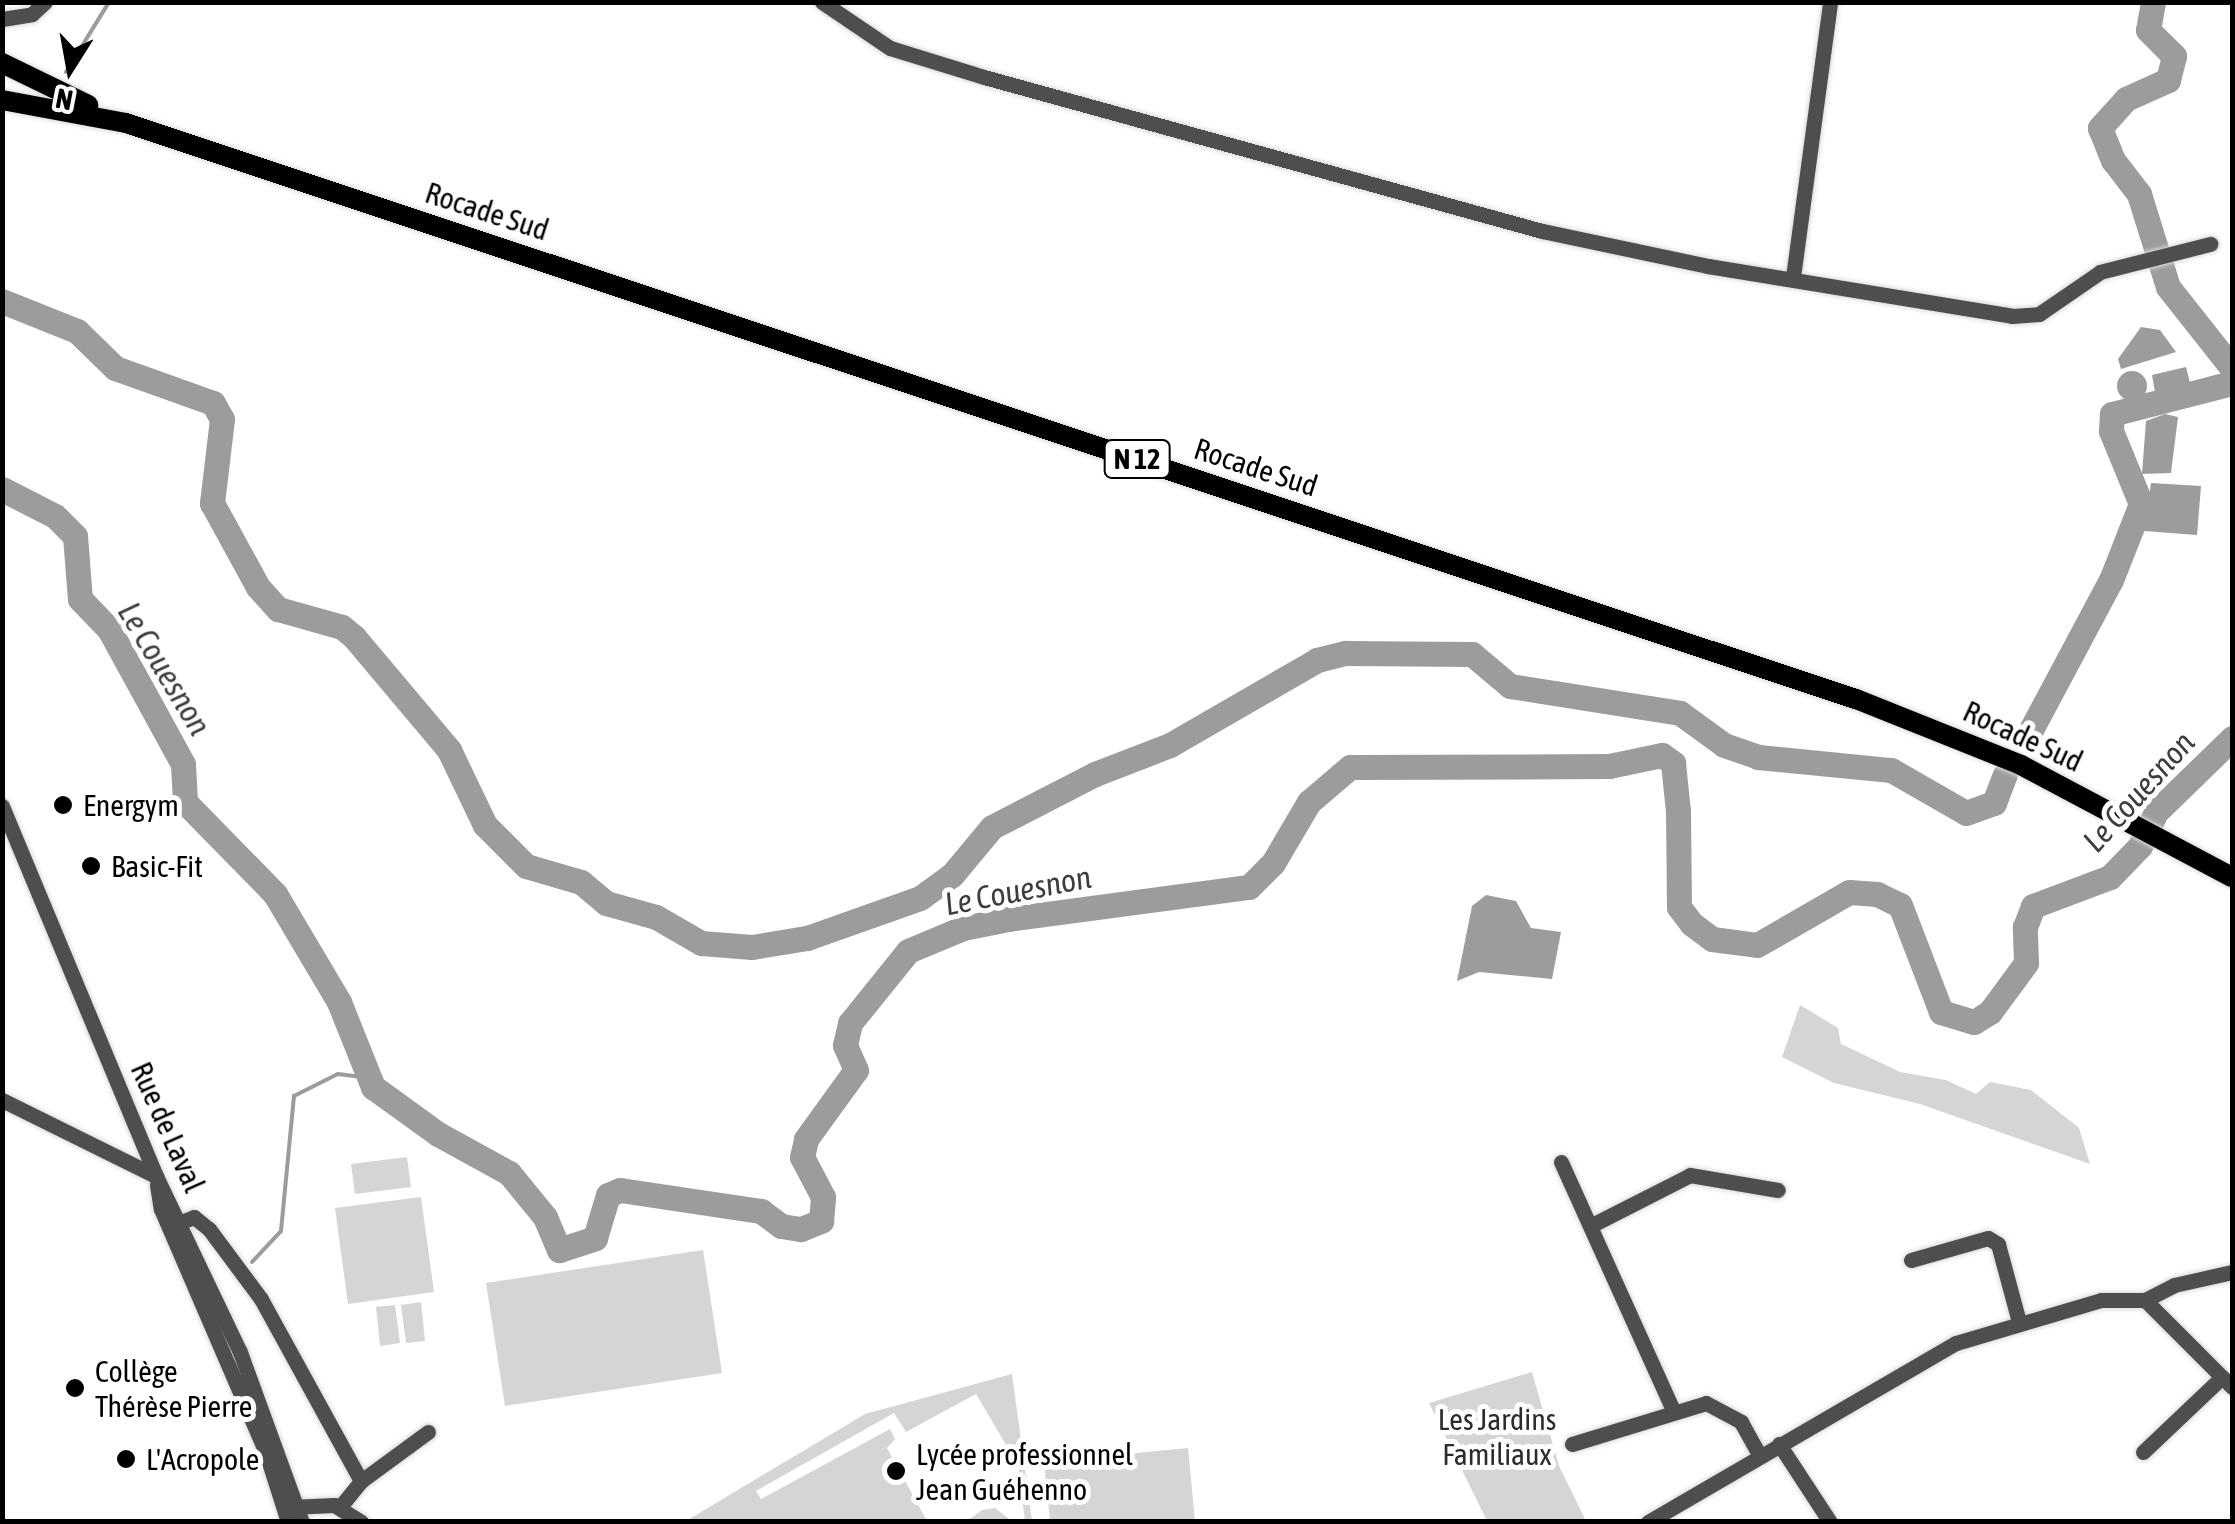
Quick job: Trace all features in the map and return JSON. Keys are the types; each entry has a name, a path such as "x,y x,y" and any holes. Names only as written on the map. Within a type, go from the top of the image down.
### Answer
{"main road":[{"name":"Rocade Sud","path":"2,63 126,123 1856,699 1951,734 2232,877"},
{"name":"Rocade Sud","path":"2,100 126,123"}],"street":[{"path":"2,19 32,14 45,2"},
{"path":"822,2 890,48 1542,231 2012,316 2039,314 2100,272 2144,266 2210,244"},
{"path":"1793,277 1830,2"},
{"name":"Rue de Laval","path":"2,806 156,1176 181,1222 194,1217 209,1229 261,1299 360,1481"},
{"path":"2,1100 156,1176 161,1209 293,1514"},
{"path":"1561,1162 1674,1412"},
{"path":"1592,1225 1690,1175 1778,1190"},
{"path":"181,1222 293,1514"},
{"path":"1911,1260 1988,1238 1998,1244 2018,1322"},
{"path":"1648,1522 1887,1378 1956,1343 2018,1322 2118,1297 2145,1300 2174,1285 2232,1272"},
{"path":"2143,1452 2227,1382 2145,1300"},
{"path":"1572,1444 1706,1402 1742,1422 1758,1455"},
{"path":"293,1514 340,1507 360,1481 428,1432"},
{"path":"1779,1444 1830,1522"},
{"path":"340,1507 361,1522"}],"green space":[{"path":"1800,1005 1838,1028 1841,1044 1900,1072 1946,1080 1976,1094 1990,1082 2031,1090 2079,1128 2090,1164 1920,1104 1834,1083 1782,1057"},
{"path":"407,1157 411,1187 355,1194 351,1164"},
{"path":"421,1197 434,1292 348,1304 335,1208"},
{"path":"703,1250 722,1373 505,1406 486,1283"},
{"path":"421,1302 425,1341 406,1343 401,1305"},
{"path":"395,1305 400,1343 380,1346 376,1307"},
{"name":"Les Jardins Familiaux","path":"1532,1372 1559,1466 1586,1521 1487,1521 1429,1403"},
{"path":"1012,1374 1032,1521 1025,1521 1018,1465 976,1394 906,1432 894,1413 756,1491 761,1499 890,1429 895,1439 887,1448 927,1521 686,1521 865,1414"},
{"path":"1188,1448 1195,1521 1050,1521 1044,1462"},
{"path":"995,1508 1012,1521 967,1521 982,1510"}],"shaded area":[{"path":"2141,327 2160,330 2176,352 2121,369 2118,359"},
{"path":"2186,367 2190,383 2155,392 2152,375"},
{"path":"2132,371 2143,375 2147,386 2143,397 2132,401 2121,397 2117,386 2121,375"},
{"path":"2165,414 2178,417 2171,473 2142,474 2146,421"},
{"path":"2151,483 2201,486 2197,535 2144,531"},
{"path":"1486,895 1516,901 1531,928 1561,932 1552,979 1479,972 1457,981 1472,906"}],"waterway":[{"path":"66,72 109,2"},
{"name":"Le Couesnon","path":"2153,2 2148,30 2174,56 2168,80 2126,99 2100,128 2113,160 2139,194 2168,287 2232,368"},
{"name":"Le Couesnon","path":"2,301 77,331 115,368 213,403 222,419 212,503 258,587 278,609 342,627 354,637 449,750 485,825 526,866 581,882 606,903 656,917 701,943 752,947 807,938 920,898 952,875 992,827 1095,774 1170,745 1317,660 1346,653 1472,654 1510,686 1680,713 1724,745 1758,757 1891,770 1966,813 1994,803 2005,775"},
{"name":"Le Couesnon","path":"2026,739 2111,580 2141,504 2111,431 2112,414 2232,383"},
{"name":"Le Couesnon","path":"2,489 55,516 75,536 80,599 109,629 183,764 185,802 275,894 339,1002 373,1087 438,1134 509,1173 545,1217 559,1250 595,1238 608,1195 620,1190 761,1211 781,1226 801,1229 821,1221 823,1197 802,1157 806,1139 856,1070 845,1045 850,1023 908,951 963,928 1008,919 1249,887 1273,863 1309,802 1350,767 1609,766 1662,755 1673,763 1679,907 1692,924 1712,939 1757,945 1849,892 1877,894 1900,905 1941,1012 1974,1022 1990,1012 2026,963 2025,927 2033,906 2110,877 2140,846 2156,812 2232,738"},
{"path":"252,1262 281,1231 294,1096 338,1074 370,1078"}],"place":[{"name":"Energym","path":"63,805"},
{"name":"Basic-Fit","path":"91,866"},
{"name":"Collège Thérèse Pierre","path":"75,1388"},
{"name":"L'Acropole","path":"126,1459"},
{"name":"Lycée professionnel Jean Guéhenno","path":"896,1471"}]}
